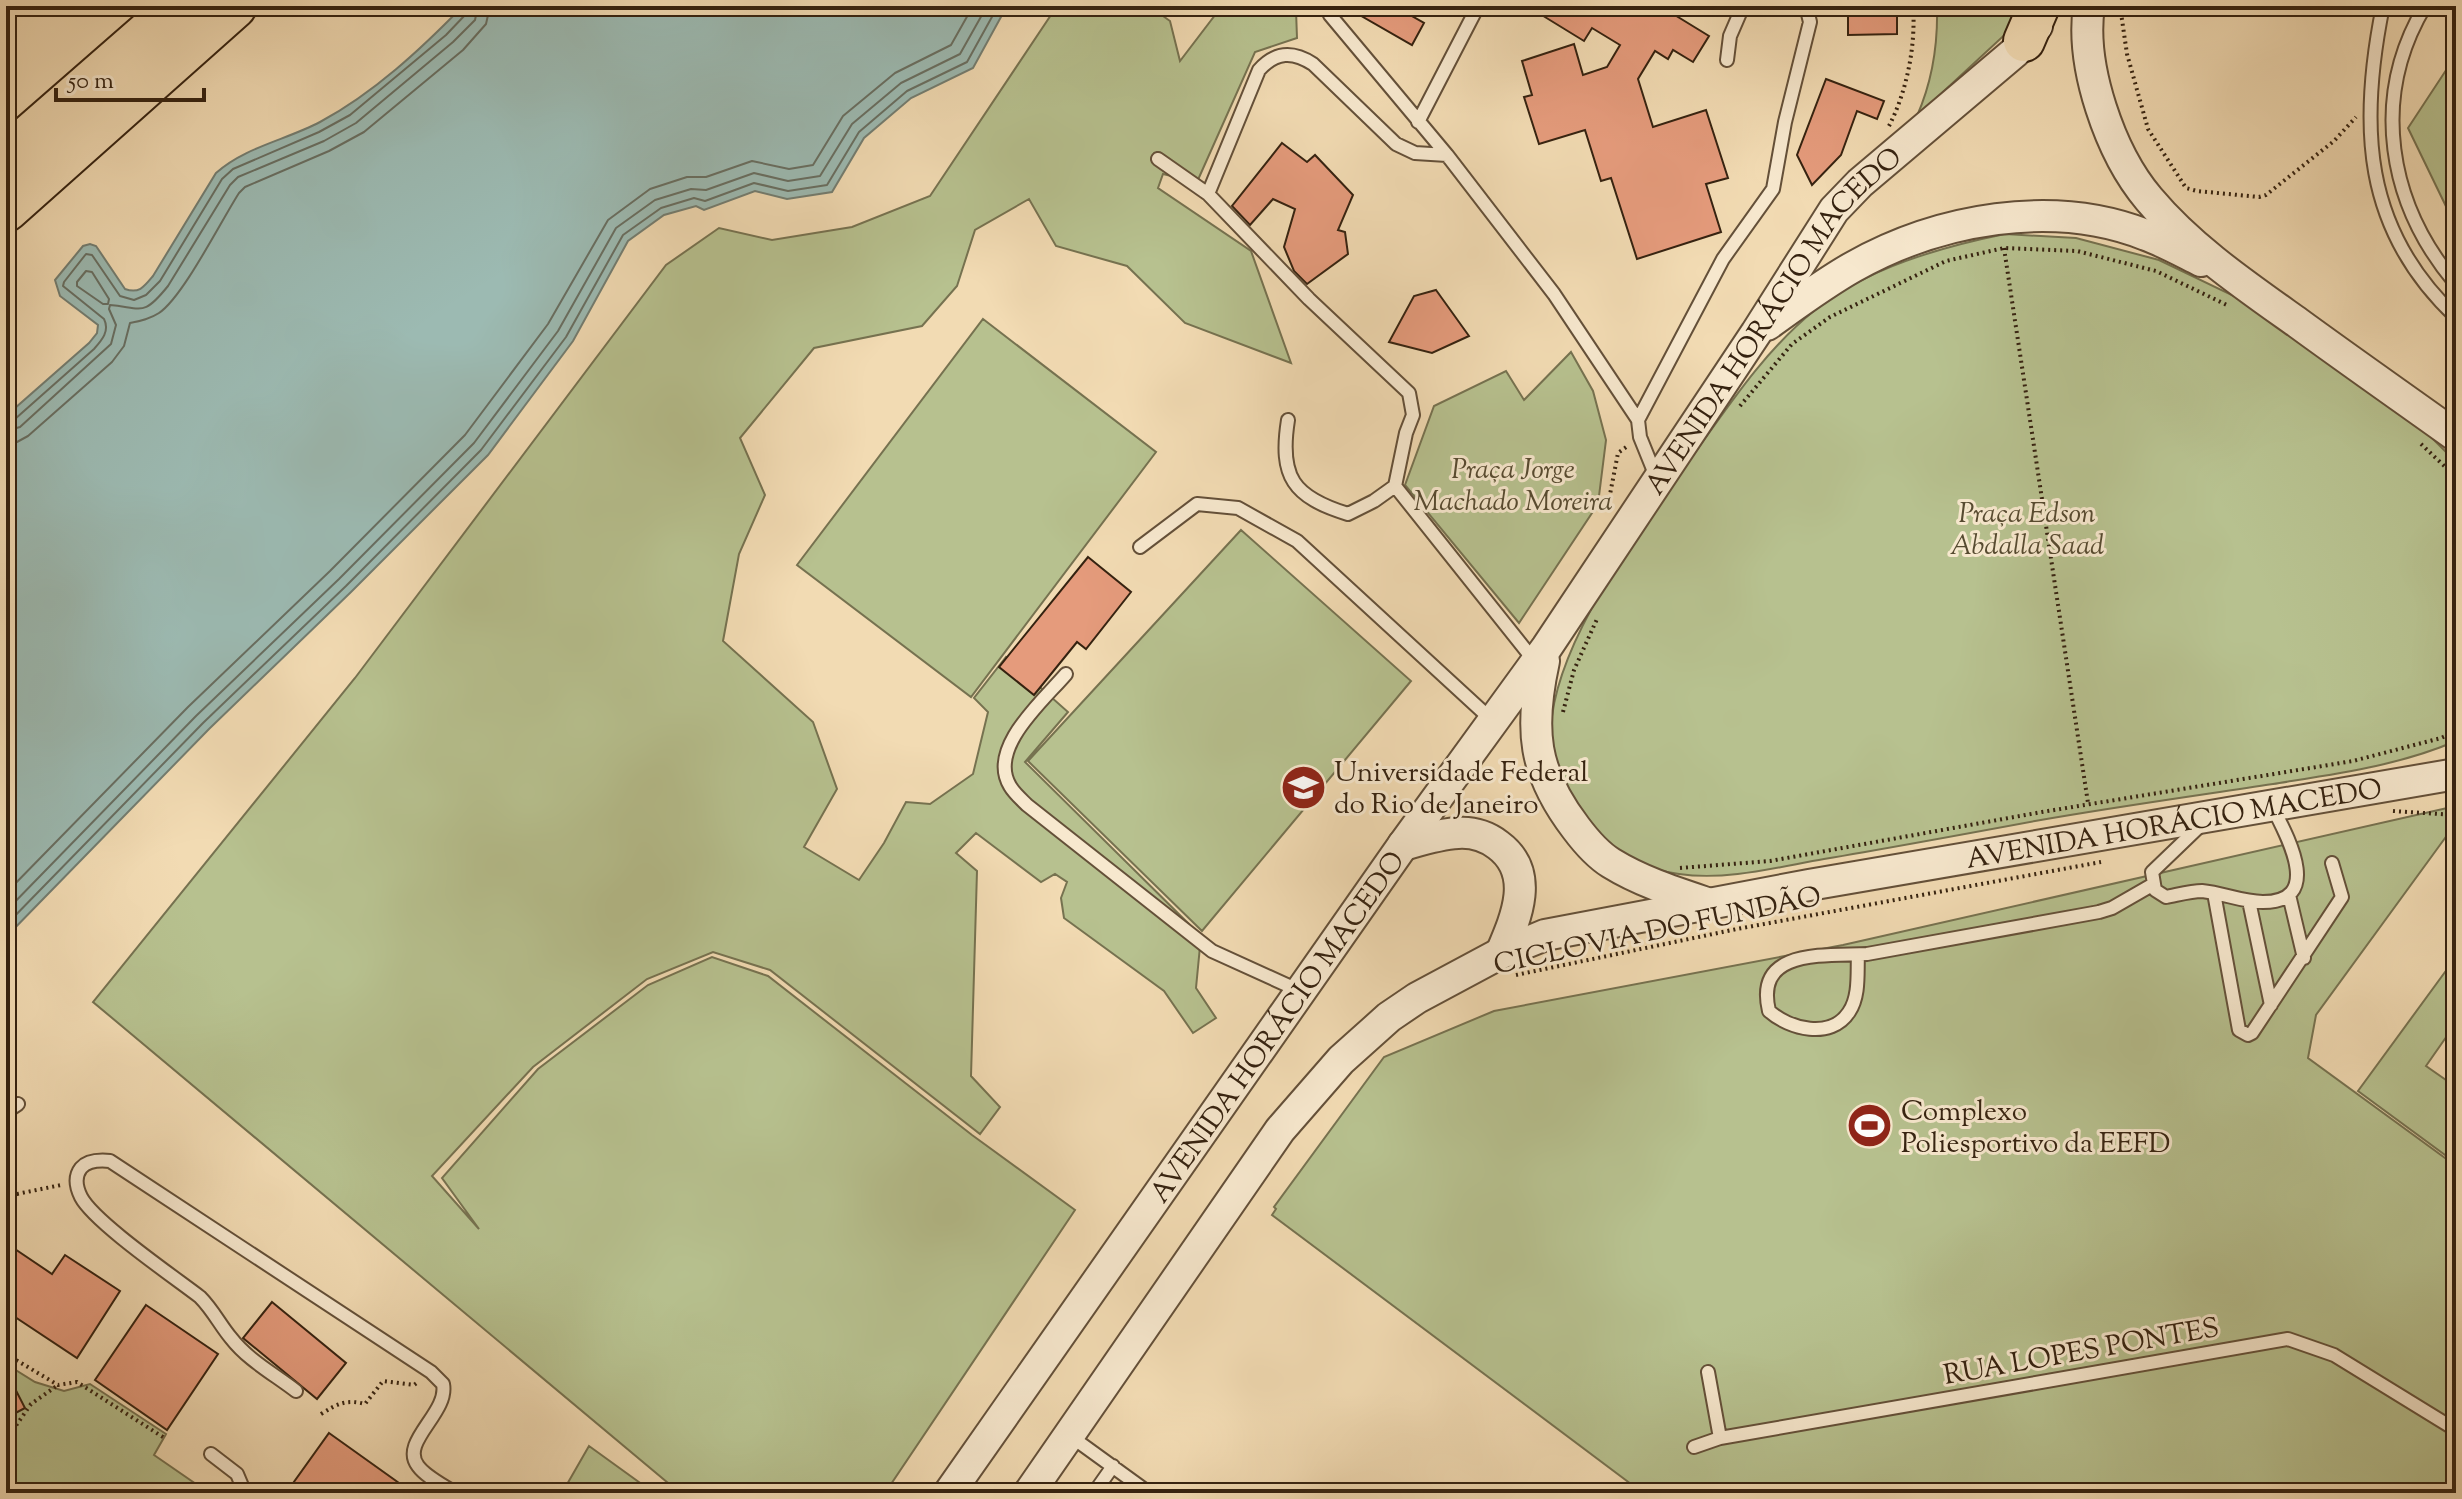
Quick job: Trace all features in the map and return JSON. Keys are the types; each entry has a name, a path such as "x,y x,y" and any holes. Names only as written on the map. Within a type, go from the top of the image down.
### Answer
{"highway":[{"path":"6,209 93,107 180,22 234,6"},
{"path":"6,158 93,107"}],"street":[{"name":"AVENIDA HORÁCIO MACEDO","path":"949,1493 1403,845 1541,655 1658,482 1834,210 1860,183 2015,52 2031,24 2052,6"},
{"path":"2089,6 2088,47 2093,81 2115,142 2132,176 2149,199 2229,274 2456,436"},
{"path":"1756,333 1855,266 1931,234 1979,221 2068,217 2111,225 2144,234 2229,274"},
{"path":"1541,655 1535,729 1541,768 1558,805 1583,838 1608,862 1670,891 1711,904"},
{"name":"AVENIDA HORÁCIO MACEDO","path":"1029,1493 1280,1130 1315,1088 1367,1035 1430,991 1506,964 1570,929 2211,817 2448,772"},
{"path":"1403,845 1459,832 1490,839 1506,850 1519,875 1521,889 1506,964"}],"lane":[{"path":"1313,6 1328,11 1447,155 1554,294 1638,420 1640,437 1658,482"},
{"path":"1418,122 1478,6"},
{"path":"1727,60 1730,36 1743,6"},
{"path":"1638,420 1723,259 1773,189 1785,122 1810,22 1806,6"},
{"path":"2383,6 2374,55 2369,120 2378,188 2388,219 2410,262 2456,317"},
{"path":"2425,6 2400,59 2395,79 2393,125 2399,174 2414,223 2456,284"},
{"path":"1208,194 1259,70 1269,58 1283,54 1298,55 1313,64 1396,144 1415,153 1447,155"},
{"path":"1158,159 1208,194 1309,299 1409,393 1413,415 1395,486 1348,514 1327,507 1291,481 1284,457 1288,420"},
{"path":"1395,486 1541,655"},
{"path":"1140,547 1197,504 1238,508 1297,541 1482,711 1495,718"},
{"path":"1066,674 1009,745 1004,763 1009,784 1027,805 1212,951 1235,964 1301,991"},
{"path":"2211,817 2152,872 2152,885 2166,897 2200,891 2265,902 2289,895 2297,883 2293,852 2272,806"},
{"path":"2214,893 2239,1030 2248,1035 2304,958 2342,897 2332,863"},
{"path":"1858,955 1856,995 1849,1013 1834,1025 1797,1028 1781,1022 1769,1011 1766,986 1778,968 1817,956 1858,955 2099,912 2152,885"},
{"path":"2289,895 2304,958"},
{"path":"2249,901 2271,1005"},
{"path":"6,1112 18,1104"},
{"path":"296,1391 243,1351 200,1297 106,1223 82,1199 75,1183 78,1171 86,1163 110,1161 431,1372 443,1384 444,1400 415,1444 414,1458 418,1467 455,1493"},
{"name":"RUA LOPES PONTES","path":"1694,1447 1720,1438 2288,1339 2334,1355 2456,1430"},
{"path":"1708,1372 1720,1438"},
{"path":"1069,1435 1149,1493"},
{"path":"211,1454 237,1474 245,1493"},
{"path":"1094,1493 1113,1466"}],"path":[{"path":"1883,137 1895,115 1904,86 1913,6"},
{"path":"2120,6 2127,54 2148,129 2186,188 2259,197 2266,195 2334,141 2360,113"},
{"path":"1734,413 1792,344 1830,317 1946,261 2004,248 2077,251 2156,271 2241,314"},
{"path":"2004,248 2089,804"},
{"path":"2421,443 2456,477"},
{"path":"1561,717 1574,670 1599,617"},
{"path":"1678,868 1770,861 2353,761 2441,738 2456,731"},
{"path":"2379,811 2456,815"},
{"name":"CICLOVIA DO FUNDÃO","path":"1506,964 1737,929 2102,862"},
{"path":"6,1189 17,1194 75,1183"},
{"path":"6,1354 58,1385"},
{"path":"321,1414 347,1401 365,1404 383,1381 414,1385 431,1372"},
{"path":"6,1440 31,1404 58,1385 77,1382 166,1439"}],"green space":[{"path":"1057,6 1149,6 1170,21 1180,61 1222,6 1296,10 1297,38 1255,52 1197,182 1163,174 1158,188 1251,251 1291,363 1185,323 1127,266 1056,246 1029,199 975,230 957,286 922,326 814,348 740,438 765,495 739,554 723,641 813,722 837,789 804,847 859,880 906,802 930,804 973,774 988,712 974,698 1006,657 1068,712 1025,762 1201,936 1196,988 1216,1018 1193,1033 1164,991 1064,918 1061,898 1067,882 1055,874 1041,882 976,833 956,853 977,871 971,1076 1000,1107 980,1134 770,970 713,952 647,979 533,1067 432,1176 479,1229 442,1178 538,1069 648,985 712,957 768,976 972,1135 1075,1210 885,1493 680,1493 93,1002 355,678 666,265 719,228 772,240 852,227 930,196"},
{"path":"1937,6 2023,6 2011,29 1917,116 1933,62"},
{"path":"2456,55 2456,227 2408,128"},
{"name":"Praça Edson Abdalla Saad","path":"2005,234 2076,238 2159,260 2234,296 2426,432 2456,462 2456,741 2412,757 2343,773 2065,816 1752,872 1715,876 1679,874 1648,866 1618,852 1591,827 1571,798 1557,766 1551,733 1559,684 1571,650 1627,549 1732,401 1779,343 1815,310 1858,282 1906,261"},
{"path":"983,319 1156,452 971,697 797,565"},
{"name":"Praça Jorge Machado Moreira","path":"1571,352 1593,391 1606,440 1598,504 1519,623 1405,485 1434,406 1506,371 1524,400"},
{"path":"1241,530 1411,681 1202,931 1028,761"},
{"name":"Complexo Poliesportivo da EEFD","path":"2456,806 2456,823 2316,1015 2308,1058 2456,1166 2456,1493 1643,1493 1272,1215 1276,1209 1274,1207 1384,1057 1494,1011 1843,945"},
{"path":"2456,957 2456,1023 2426,1066 2456,1087 2456,1163 2358,1091"},
{"path":"6,1364 35,1382 64,1391 90,1384 166,1434 154,1455 209,1493 6,1493"},
{"path":"589,1446 654,1493 562,1493"}],"water":[{"path":"463,6 1007,6 973,68 911,98 864,138 832,192 787,199 755,191 704,210 696,206 664,215 628,241 573,341 488,455 209,729 6,937 6,416 89,343 97,333 98,325 60,296 55,280 83,246 90,244 96,246 125,289 134,291 141,288 153,276 216,173 253,150 320,122 359,98 414,54"}],"building":[{"path":"1344,6 1394,6 1424,23 1412,45"},
{"path":"1527,6 1660,6 1709,36 1693,62 1673,50 1668,59 1655,51 1638,79 1653,127 1706,110 1728,178 1706,184 1721,232 1637,259 1611,178 1601,181 1585,130 1539,144 1524,97 1532,95 1522,61 1574,44 1583,75 1607,67 1620,45 1592,28 1584,41"},
{"path":"1848,6 1897,6 1897,34 1848,35"},
{"path":"1826,79 1884,101 1877,119 1857,111 1841,155 1812,185 1797,155"},
{"path":"1282,143 1307,162 1315,155 1353,195 1338,230 1345,232 1348,254 1307,284 1294,271 1284,247 1295,209 1273,199 1250,225 1232,206"},
{"path":"1436,290 1469,336 1432,353 1389,342 1414,296"},
{"path":"1088,557 1131,592 1086,649 1077,642 1034,695 999,667"},
{"path":"6,1243 52,1274 65,1255 120,1291 77,1358 6,1311"},
{"path":"272,1302 346,1363 317,1399 243,1338"},
{"path":"146,1305 218,1354 167,1430 95,1380"},
{"path":"6,1371 25,1408 6,1418"},
{"path":"329,1433 413,1493 286,1493"}],"place":[{"name":"Universidade Federal do Rio de Janeiro","path":"1303,787"},
{"name":"Complexo Poliesportivo da EEFD","path":"1870,1126"}]}
